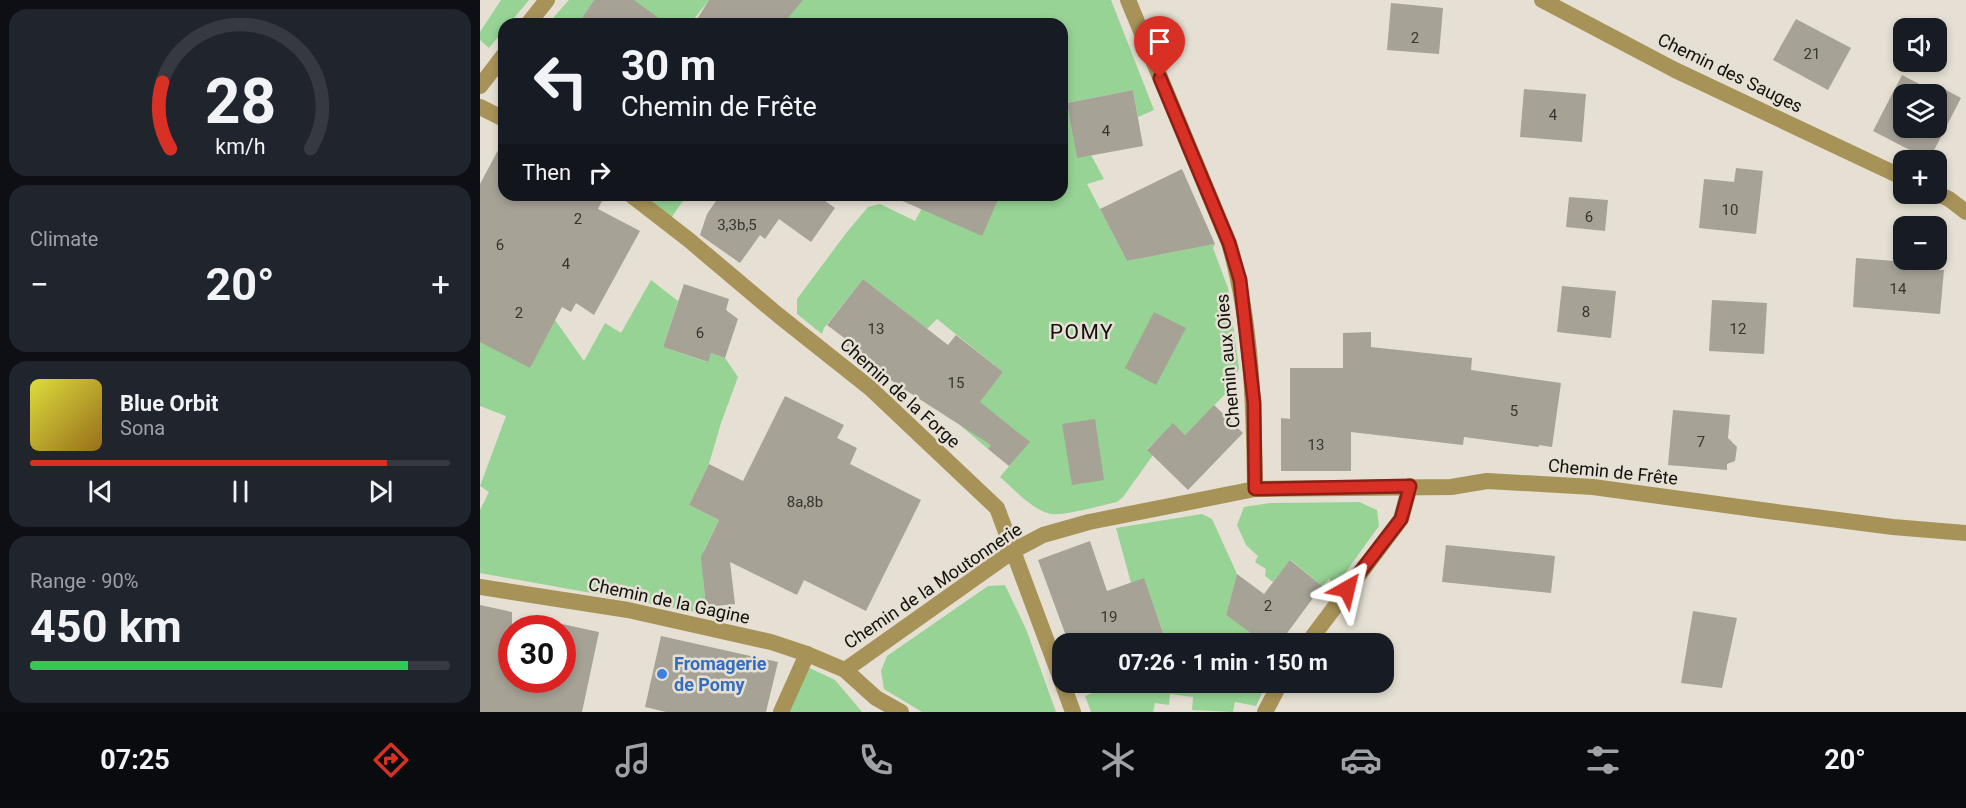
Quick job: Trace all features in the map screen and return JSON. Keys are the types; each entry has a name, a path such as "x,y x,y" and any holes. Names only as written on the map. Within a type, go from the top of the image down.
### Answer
{"street":[{"path":"533,18 547,0"},
{"name":"Chemin aux Oies","path":"1128,0 1229,243 1240,280 1254,403 1255,489"},
{"name":"Chemin des Sauges","path":"1542,0 1675,70 1893,173"},
{"path":"480,86 498,63"},
{"path":"480,107 498,116"},
{"path":"1947,198 1966,212"},
{"name":"Chemin de la Forge","path":"639,201 870,388 997,508 1052,655"},
{"name":"Chemin de Frête","path":"1255,489 1451,487 1487,481 1593,487 1776,513 1966,533"},
{"path":"1315,633 1401,519 1410,486"},
{"name":"Chemin de la Moutonnerie","path":"845,670 1013,551 1043,535 1089,522 1255,489"},
{"name":"Chemin de la Gagine","path":"480,586 628,610 771,642 845,670 876,698 901,712"},
{"path":"781,712 807,654"},
{"name":"Chemin de la Forge","path":"1066,693 1073,712"},
{"path":"1265,712 1275,693"}],"green space":[{"path":"501,0 529,0 514,18 498,18 498,37 489,48 480,40 480,32"},
{"path":"569,0 594,0 582,18 553,18"},
{"path":"611,0 709,0 695,18 653,18"},
{"path":"803,0 1111,0 1154,110 1138,117 1133,90 1068,103 1068,18 779,18"},
{"path":"1068,108 1077,157 1091,155 1104,179 1087,184 1127,261 1215,244 1213,248 1228,288 1239,368 1232,387 1185,435 1173,424 1147,449 1153,455 1117,502 1074,512 1051,514 1044,512 1030,504 1000,477 1029,442 1008,425 988,449 961,426 1003,372 937,319 927,329 863,279 824,328 822,334 797,314 797,299 868,207 880,204 915,221 926,201 1068,201"},
{"path":"644,201 683,201 669,221"},
{"path":"651,280 678,301 663,347 707,362 711,353 725,358 738,377 709,464 689,505 719,520 704,550 703,577 706,607 702,613 480,573 480,510 489,492 480,486 506,416 480,406 480,342 555,320 584,361 605,323 621,333"},
{"path":"1359,502 1377,510 1379,526 1335,587 1329,579 1322,586 1291,560 1273,582 1265,576 1266,569 1255,562 1258,556 1246,545 1237,525 1244,507 1270,503"},
{"path":"1202,514 1212,519 1237,574 1226,615 1252,633 1163,633 1144,579 1131,583 1116,528"},
{"path":"1005,585 1026,629 1056,712 922,712 884,689 881,671 887,656 988,586"},
{"path":"801,664 835,680 862,712 783,712"},
{"path":"1092,693 1262,693 1256,706 1235,702 1233,712 1192,710 1193,697 1170,694 1169,705 1155,703 1153,712 1091,712 1085,696"}],"building":[{"path":"594,0 634,0 659,18 582,18"},
{"path":"709,0 803,0 788,18 698,18"},
{"path":"1391,3 1443,8 1439,54 1387,50"},
{"path":"1796,19 1851,48 1828,90 1773,60"},
{"path":"1902,75 1919,84 1897,84"},
{"path":"1524,89 1586,94 1582,142 1520,137"},
{"path":"1133,90 1143,146 1077,158 1068,103"},
{"path":"1947,90 1961,98 1947,125"},
{"path":"1893,92 1893,138 1940,138 1934,150 1910,150 1873,131"},
{"path":"498,150 498,201 602,201 598,209 640,231 594,315 576,303 571,312 562,307 530,368 480,342 480,184"},
{"path":"1736,168 1763,171 1756,234 1699,228 1704,179 1734,182"},
{"path":"1182,169 1215,244 1127,261 1100,209"},
{"path":"1569,197 1608,200 1605,231 1566,227"},
{"path":"716,201 825,201 835,208 811,242 779,219 765,239 760,235 740,263 700,235 707,214"},
{"path":"903,201 997,201 982,236"},
{"path":"1856,258 1893,261 1893,270 1944,270 1940,314 1853,307"},
{"path":"863,279 948,345 956,335 1003,372 980,402 1030,442 1009,466 988,449 991,445 896,384 845,345 847,340 827,325"},
{"path":"684,284 729,299 726,310 738,319 725,358 711,353 708,362 663,347"},
{"path":"1562,286 1616,291 1611,338 1557,332"},
{"path":"1712,300 1767,303 1764,354 1709,351"},
{"path":"1154,312 1186,328 1156,385 1125,368"},
{"path":"1371,332 1371,347 1472,358 1471,370 1561,383 1552,447 1464,437 1463,445 1351,432 1351,471 1281,471 1281,418 1290,419 1290,368 1343,368 1343,333"},
{"path":"785,396 844,425 837,438 857,448 850,464 921,500 866,611 804,580 797,595 730,562 735,604 706,607 701,557 719,520 689,505 709,464 743,481"},
{"path":"1214,405 1243,433 1188,490 1147,450 1173,423 1185,435"},
{"path":"1673,410 1730,415 1728,438 1737,447 1735,461 1727,464 1727,470 1668,465"},
{"path":"1095,419 1104,480 1072,485 1062,424"},
{"path":"1090,541 1107,591 1144,578 1163,633 1065,633 1038,560"},
{"path":"1446,545 1555,556 1551,593 1442,582"},
{"path":"1290,560 1322,586 1287,633 1251,633 1226,615 1237,574 1264,594"},
{"path":"480,605 512,612 512,615 498,615 498,693 576,693 576,627 599,632 582,712 480,712"},
{"path":"1693,611 1737,618 1722,688 1681,683"},
{"path":"661,636 778,662 766,712 666,712 645,707"}],"place":[{"name":"Fromagerie de Pomy","path":"662,674"}],"district":[{"name":"POMY","path":"1082,332"}],"route":[{"path":"1160,78 1229,243 1240,280 1254,403 1255,489 1410,486 1401,519 1347,589"}]}
